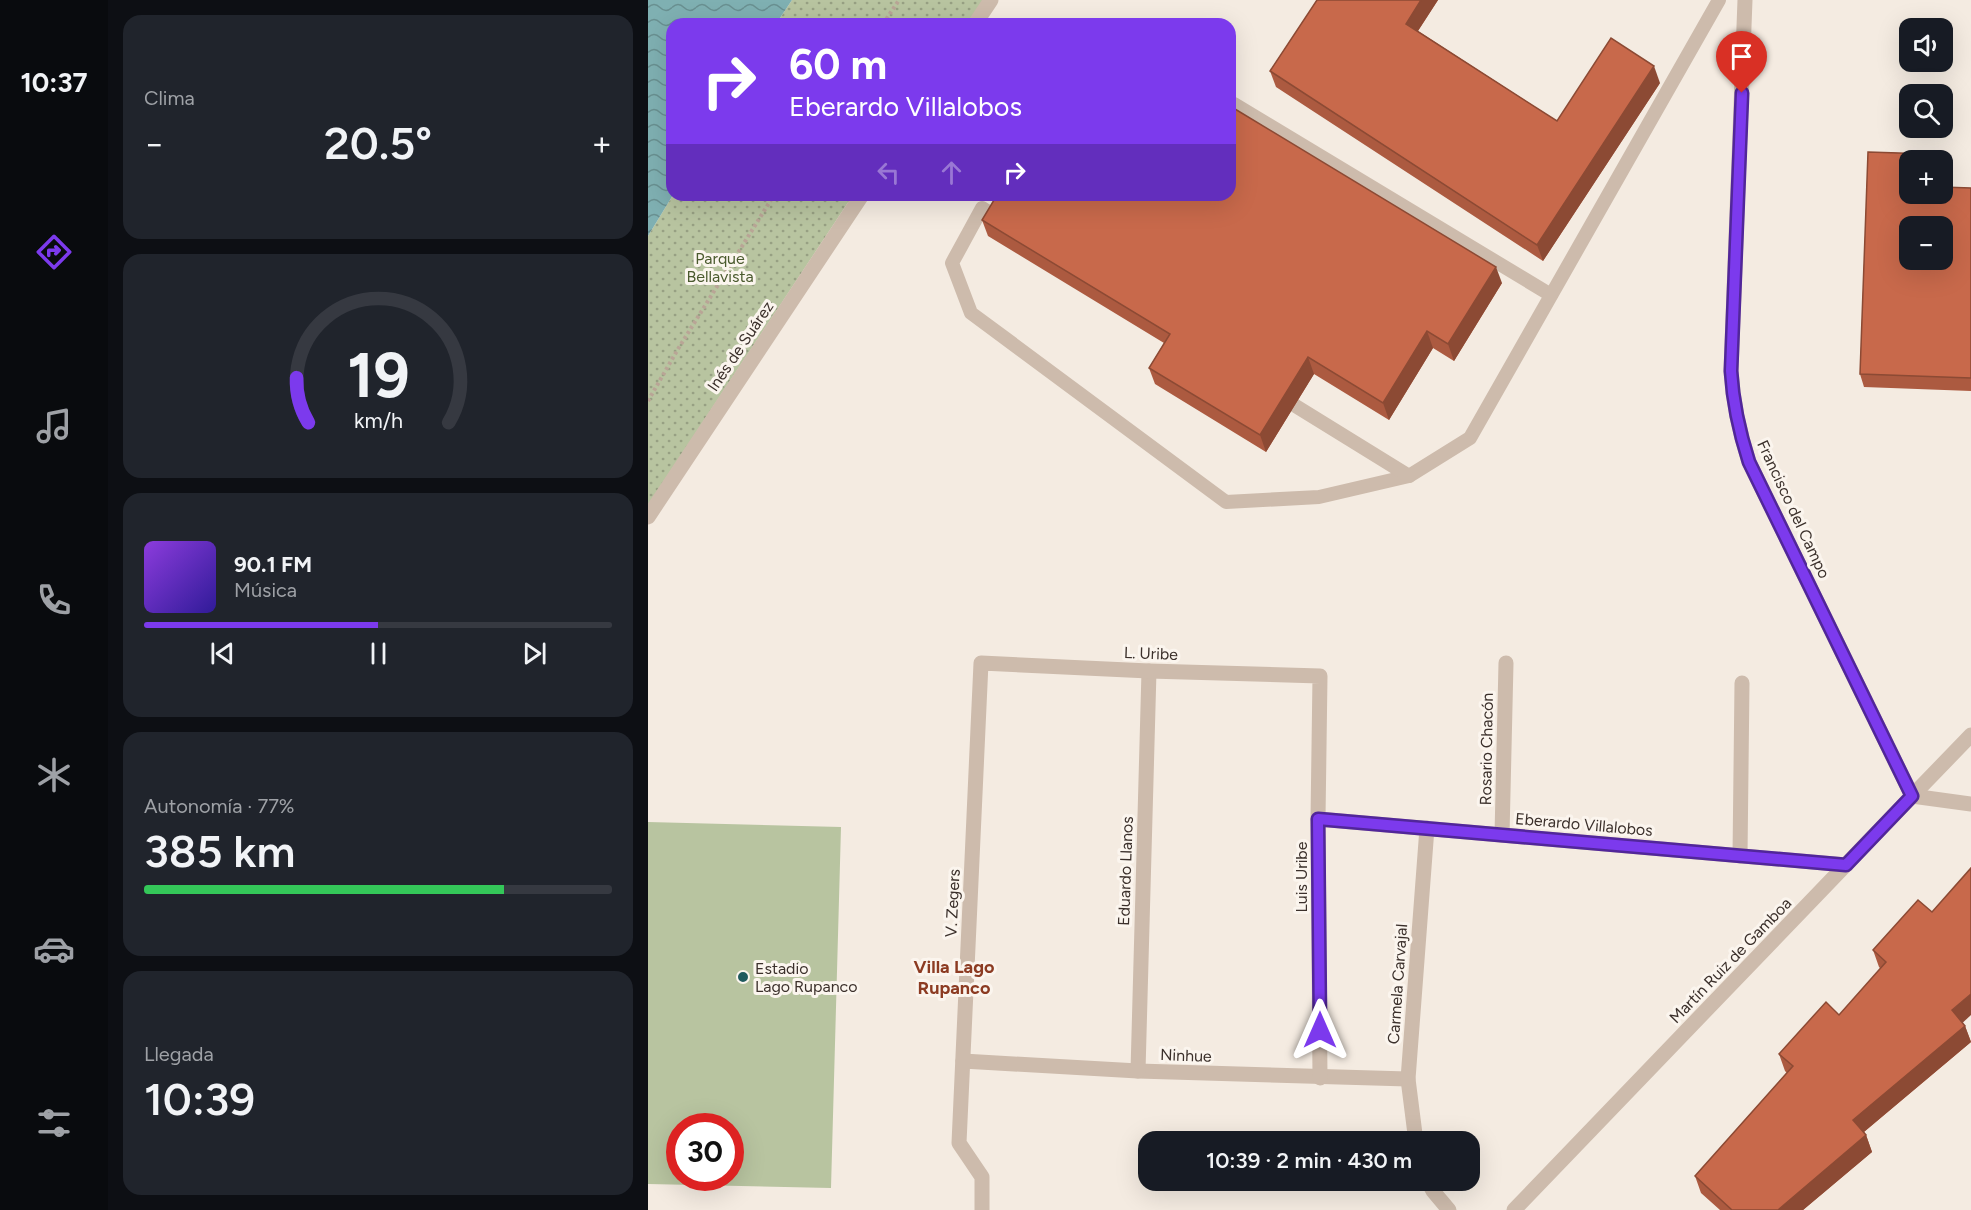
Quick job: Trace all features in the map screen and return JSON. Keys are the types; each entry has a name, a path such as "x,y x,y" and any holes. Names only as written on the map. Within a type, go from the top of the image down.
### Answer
{"street":[{"path":"979,18 991,0"},
{"name":"Francisco del Campo","path":"1745,0 1731,371 1732,399 1749,462 1912,796"},
{"name":"Inés de Suárez","path":"648,517 858,201"},
{"name":"L. Uribe","path":"981,663 1320,676"},
{"name":"V. Zegers","path":"981,663 959,1143 982,1177 981,1210"},
{"name":"Rosario Chacón","path":"1502,835 1506,663"},
{"name":"Eduardo Llanos","path":"1138,1071 1149,671"},
{"name":"Luis Uribe","path":"1320,676 1318,819 1320,1078"},
{"path":"1740,856 1742,683"},
{"name":"Martín Ruiz de Gamboa","path":"1514,1210 1971,735"},
{"path":"1912,796 1971,804"},
{"name":"Eberardo Villalobos","path":"1318,819 1846,865"},
{"name":"Carmela Carvajal","path":"1415,1131 1408,1079 1427,828"},
{"name":"Ninhue","path":"963,1061 1138,1071 1408,1079"},
{"path":"1435,1191 1449,1210"}],"lane":[{"path":"998,218 982,208 952,263 971,313 1226,502 1318,497 1409,476 1470,438 1719,0"},
{"path":"1236,105 1551,295"},
{"path":"1294,405 1409,476"}],"path":[{"path":"887,18 898,0"},
{"path":"648,401 678,348 770,201"}],"green space":[{"path":"792,0 983,0 971,18 780,18"},
{"name":"Parque Bellavista","path":"669,201 849,201 648,505 648,236"},
{"name":"Estadio Lago Rupanco","path":"648,822 841,827 831,1188 744,1186 744,1113 666,1113 666,1184 648,1184"}],"water":[{"path":"648,0 792,0 780,18 666,18 666,201 669,201 648,236"}],"building":[{"path":"1317,0 1421,0 1406,24 1557,121 1611,38 1654,66 1537,245 1270,71"},
{"path":"1236,110 1496,267 1448,344 1427,331 1383,403 1308,357 1260,435 1149,368 1170,334 982,220 993,201 1236,201"},
{"path":"1868,152 1899,153 1899,204 1953,204 1953,187 1971,188 1971,378 1860,374"},
{"path":"1971,868 1971,994 1952,1010 1965,1026 1853,1120 1866,1135 1778,1210 1732,1210 1695,1176 1793,1066 1779,1054 1826,1002 1839,1015 1886,962 1873,950 1918,900 1932,912"}],"place":[{"name":"Estadio Lago Rupanco","path":"743,977"}],"district":[{"name":"Villa Lago Rupanco","path":"954,977"}],"route":[{"path":"1320,1030 1318,819 1846,865 1912,796 1749,462 1739,431 1732,399 1731,371 1742,93"}]}
